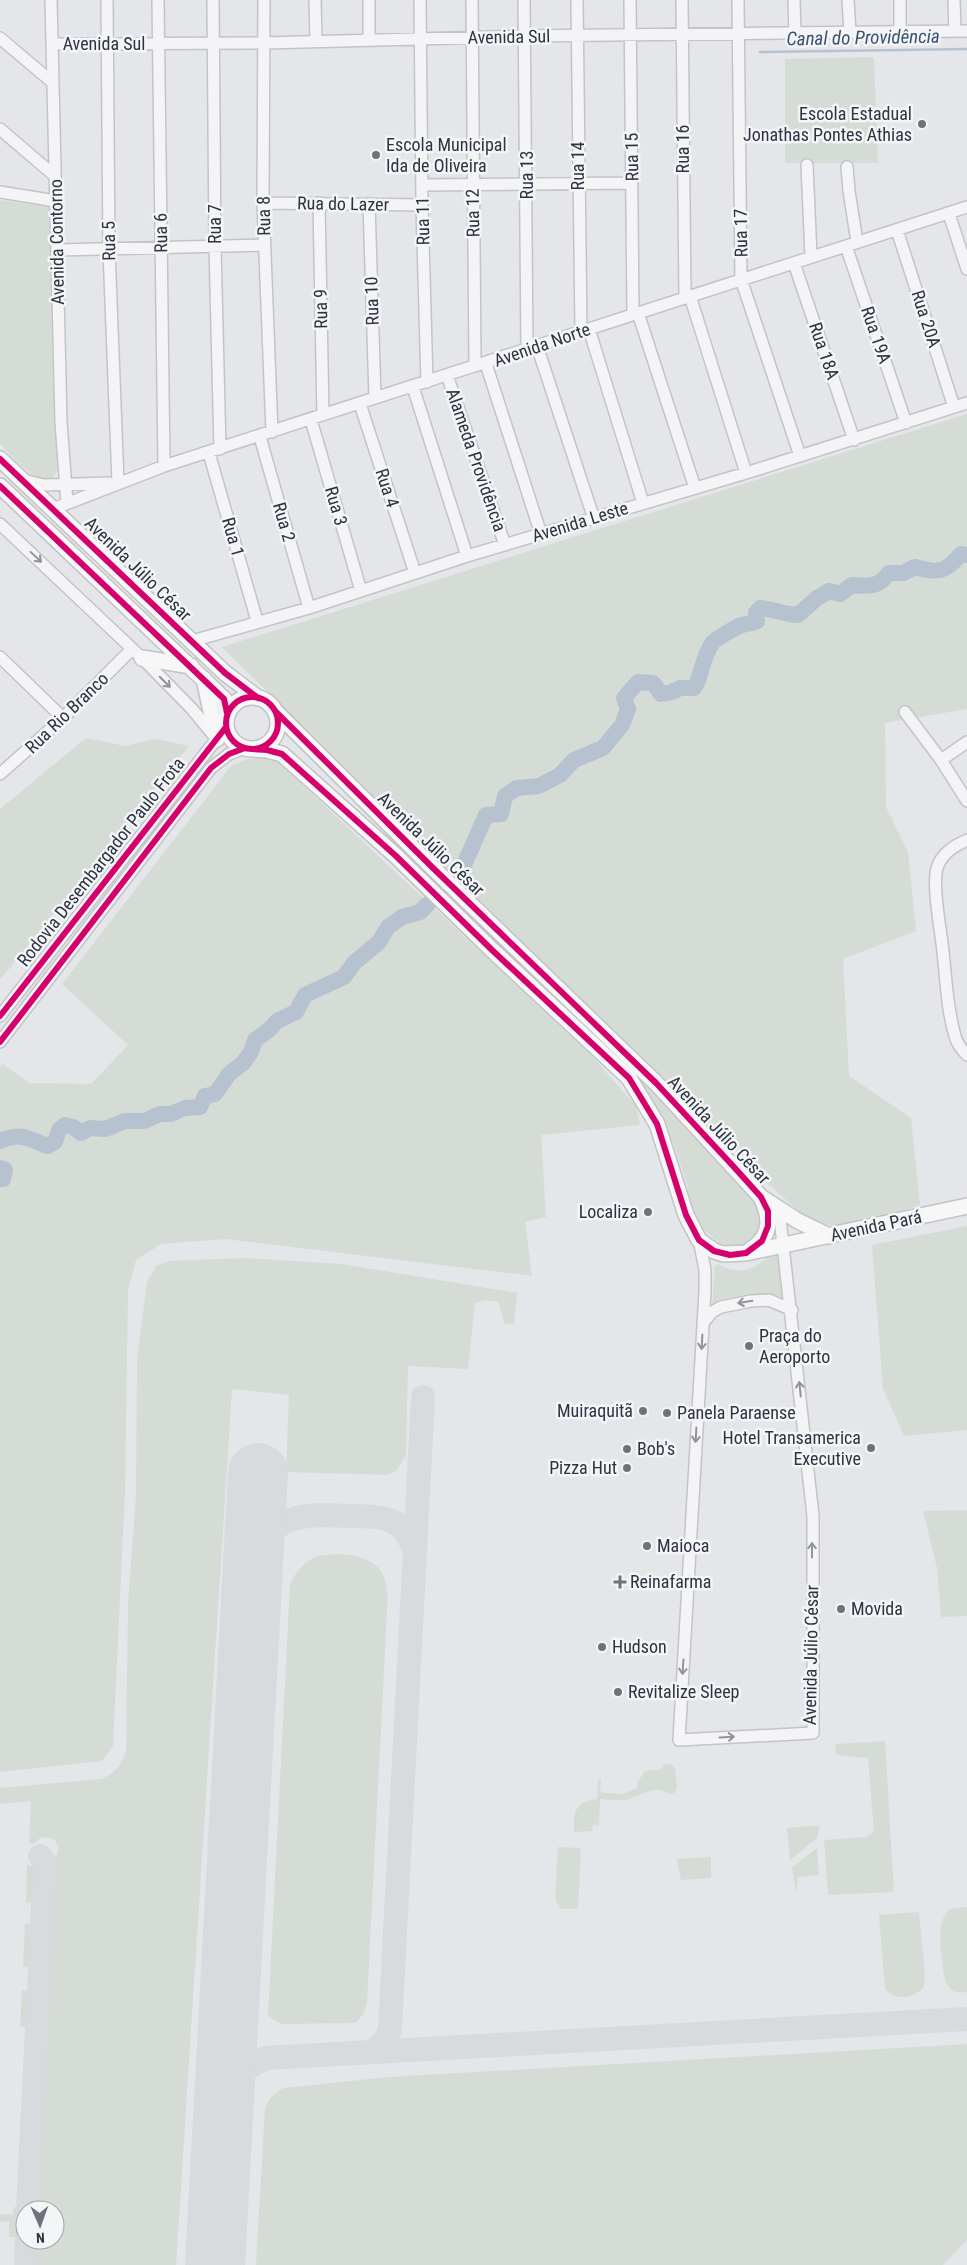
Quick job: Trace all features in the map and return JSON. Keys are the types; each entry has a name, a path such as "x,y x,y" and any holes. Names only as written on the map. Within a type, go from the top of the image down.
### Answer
{"main road":[{"name":"Avenida Júlio César","path":"0,459 21,480 60,506 192,641 225,673 258,698"},
{"name":"Avenida Júlio César","path":"0,486 224,699 223,726"},
{"path":"137,654 191,666"},
{"path":"204,679 223,726 232,740 249,748 266,744 272,739 278,726 275,711 271,705 258,698 243,698 237,701 223,726"},
{"name":"Avenida Júlio César","path":"275,711 433,868 656,1083 761,1197 808,1227 829,1236"},
{"name":"Avenida Júlio César","path":"249,748 282,754 396,856 492,950 629,1078 657,1124 688,1220 699,1240"},
{"name":"Avenida Júlio César","path":"746,1253 757,1246 766,1235 768,1211 761,1197"},
{"name":"Avenida Pará","path":"784,1245 967,1206"},
{"path":"699,1240 714,1251 723,1254 746,1253 784,1245"}],"street":[{"name":"Avenida Contorno","path":"51,0 52,82 66,484 60,506"},
{"name":"Rua 5","path":"107,0 109,250 118,482"},
{"name":"Rua 6","path":"158,0 164,466"},
{"name":"Rua 7","path":"213,0 214,451"},
{"name":"Rua 8","path":"264,0 263,203 272,432"},
{"path":"315,0 316,41"},
{"path":"369,0 370,40"},
{"name":"Rua 11","path":"420,0 422,205 427,382"},
{"name":"Rua 12","path":"472,0 472,184 481,365 541,534"},
{"name":"Rua 13","path":"524,0 532,348 594,519"},
{"name":"Rua 14","path":"577,0 578,183 585,330 642,503"},
{"name":"Rua 15","path":"630,0 635,314 695,488"},
{"name":"Rua 16","path":"682,0 688,297 746,473"},
{"name":"Rua 17","path":"738,0 741,279 800,456"},
{"path":"794,0 795,34"},
{"path":"848,0 850,33"},
{"path":"900,0 900,32"},
{"path":"954,0 955,31"},
{"name":"Avenida Sul","path":"52,44 214,44 525,36 967,31"},
{"path":"0,38 52,82"},
{"path":"0,129 55,176"},
{"path":"807,165 811,256"},
{"path":"847,167 857,242"},
{"path":"422,185 632,182"},
{"path":"0,192 56,201"},
{"name":"Rua do Lazer","path":"263,203 422,205"},
{"name":"Rua 9","path":"319,203 324,415"},
{"name":"Rua 10","path":"369,204 374,398"},
{"name":"Avenida Norte","path":"118,482 967,207"},
{"path":"949,214 967,269"},
{"name":"Rua 20A","path":"897,230 954,407"},
{"path":"58,250 264,245"},
{"name":"Rua 19A","path":"846,246 906,424"},
{"name":"Rua 18A","path":"794,263 854,440"},
{"name":"Alameda Providência","path":"447,375 505,545"},
{"path":"413,387 467,556"},
{"name":"Avenida Leste","path":"192,641 308,608 467,556 854,440 967,403"},
{"name":"Rua 4","path":"360,404 415,573"},
{"name":"Rua 3","path":"311,420 361,591"},
{"name":"Rua 2","path":"260,437 308,608"},
{"name":"Rua 1","path":"214,451 257,621"},
{"path":"64,459 73,472 88,483"},
{"path":"21,480 44,485 118,482"},
{"path":"60,506 118,482"},
{"path":"0,524 192,709 223,726"},
{"name":"Rua Rio Branco","path":"0,774 137,654"},
{"path":"0,657 63,718"},
{"path":"905,712 941,760 967,801"},
{"name":"Rodovia Desembargador Paulo Frota","path":"0,1016 223,726"},
{"path":"941,760 967,742"},
{"name":"Rodovia Desembargador Paulo Frota","path":"0,1042 212,768 229,754 249,748"},
{"path":"967,840 945,853 937,869 937,878 950,1015 957,1043 967,1055"},
{"name":"Avenida Júlio César","path":"699,1240 705,1270 703,1323 679,1740 813,1732 812,1516 780,1209"},
{"path":"703,1323 712,1312 721,1307 751,1301 769,1300 792,1310"}],"shaded area":[{"path":"874,57 878,163 785,163 785,59"},
{"path":"0,200 50,207 58,469 53,478 46,479 31,474 0,444"},
{"path":"967,414 967,709 885,723 886,807 908,852 916,931 843,959 849,1076 911,1118 920,1205 868,1220 839,1225 826,1224 810,1219 770,1186 222,647"},
{"path":"86,738 125,746 155,739 189,746 0,980 0,809"},
{"path":"263,758 278,762 591,1055 636,1106 640,1125 541,1135 546,1217 525,1222 532,1276 226,1239 161,1244 136,1260 128,1291 125,1491 113,1746 102,1761 0,1772 0,1067 3,1064 29,1083 91,1084 128,1045 62,984 231,766 247,759"},
{"path":"434,874 623,1057 620,1060 429,879"},
{"path":"629,1061 759,1202 763,1216 760,1237 742,1247 721,1244 706,1232 696,1217 689,1201 688,1187 673,1142 648,1095 627,1064"},
{"path":"967,1226 967,1430 904,1436 883,1389 872,1245"},
{"path":"781,1252 787,1302 770,1293 724,1299 712,1307 715,1266 718,1264 732,1270 746,1270 765,1260 770,1254"},
{"path":"246,1258 342,1264 517,1293 514,1324 505,1324 498,1302 485,1300 475,1303 468,1369 408,1366 406,1455 397,1470 387,1475 286,1472 289,1395 232,1389 176,2265 34,2265 35,2250 65,2250 65,2200 38,2200 55,1860 59,1847 55,1840 48,1837 40,1838 34,1844 29,1843 31,1801 0,1804 0,1788 101,1779 117,1768 126,1751 128,1603 136,1497 137,1360 147,1282 156,1266 168,1261"},
{"path":"967,1510 967,1616 941,1617 937,1568 923,1511"},
{"path":"337,1554 368,1560 382,1574 387,1589 367,2002 364,2013 356,2023 281,2024 268,2016 290,1585 301,1567 317,1556"},
{"path":"885,1741 894,1892 828,1895 824,1840 866,1837 874,1832 868,1758 836,1755 835,1744"},
{"path":"664,1764 670,1764 675,1768 677,1788 674,1793 669,1794 658,1790 624,1800 600,1799 599,1826 593,1825 592,1831 574,1832 574,1819 577,1809 580,1805 590,1800 597,1799 598,1779 601,1779 600,1791 603,1793 622,1794 637,1788 637,1783 645,1771 661,1769"},
{"path":"820,1826 817,1838 790,1860 787,1828"},
{"path":"558,1847 581,1848 578,1909 561,1909 555,1899"},
{"path":"817,1848 819,1875 797,1877 797,1896 792,1867"},
{"path":"711,1857 711,1878 681,1880 677,1859"},
{"path":"27,1865 36,1867 35,1902 26,1903"},
{"path":"967,1907 967,1992 959,1993 953,1991 945,1980 941,1954 941,1934 944,1917 948,1911 954,1908"},
{"path":"919,1912 925,1975 924,1987 910,1996 899,1997 885,1989 879,1915"},
{"path":"25,1924 33,1925 31,1966 23,1967"},
{"path":"22,1990 29,1991 30,1994 28,2027 20,2027"},
{"path":"967,2044 967,2240 943,2265 256,2265 265,2109 272,2096 284,2088 389,2077"},
{"path":"14,2206 15,2237 9,2237 9,2222 0,2221 0,2214 13,2215"}],"waterway":[{"name":"Canal do Providência","path":"760,52 967,49"},
{"path":"460,874 486,815 501,814 505,796 517,788 539,786 560,775 574,760 603,748 622,725 628,709 624,698 638,682 653,683 661,694 680,688 694,688 709,647 713,642 739,626 757,621 756,613 760,608 798,615 817,598 829,591 840,594 852,585 873,585 881,581 889,573 903,573 915,567 936,571 941,570 951,565 961,554 967,555"},
{"path":"0,1141 7,1138 24,1137 47,1146 55,1142 59,1130 65,1125 73,1127 81,1133 90,1128 105,1129 125,1121 144,1121 160,1114 171,1114 185,1108 200,1107 205,1096 215,1094 229,1074 243,1063 251,1052 255,1040 269,1030 277,1021 296,1012 305,995 344,977 354,963 379,942 388,927 402,917 420,912 428,904"},
{"path":"0,1168 5,1170 3,1179 0,1179"}],"taxiway":[{"path":"364,2053 382,2044 390,2028 423,1397"},
{"path":"253,1563 260,1546 269,1534 280,1525 292,1520 320,1515 372,1517 391,1521 404,1531 415,1552"},
{"path":"28,2200 45,1867 45,1862 40,1856"},
{"path":"225,2094 242,2071 265,2058 967,2019"},
{"path":"26,2265 27,2250"}],"runway":[{"path":"215,2265 258,1473"}],"cycle path":[{"path":"0,459 225,673 258,698"},
{"path":"0,486 224,699 227,713"},
{"path":"252,697 266,701 274,709 278,723 274,737 266,745 252,749 238,745 230,737 226,723 230,709 238,701 252,697"},
{"path":"252,749 282,754 396,856 492,950 629,1078 657,1124 686,1215 699,1240 714,1251 730,1255 746,1253 762,1241 768,1226 768,1211 761,1197 733,1166 656,1083 433,868 275,711"},
{"path":"0,1016 226,727"},
{"path":"0,1042 211,768 229,754 245,748"}],"place":[{"name":"Escola Estadual Jonathas Pontes Athias","path":"922,124"},
{"name":"Escola Municipal Ida de Oliveira","path":"376,155"},
{"name":"Localiza","path":"648,1212"},
{"name":"Praça do Aeroporto","path":"749,1346"},
{"name":"Muiraquitã","path":"643,1411"},
{"name":"Panela Paraense","path":"667,1413"},
{"name":"Hotel Transamerica Executive","path":"871,1448"},
{"name":"Bob's","path":"627,1449"},
{"name":"Pizza Hut","path":"627,1468"},
{"name":"Maioca","path":"647,1546"},
{"name":"Reinafarma","path":"620,1582"},
{"name":"Movida","path":"841,1609"},
{"name":"Hudson","path":"602,1647"},
{"name":"Revitalize Sleep","path":"618,1692"}]}
